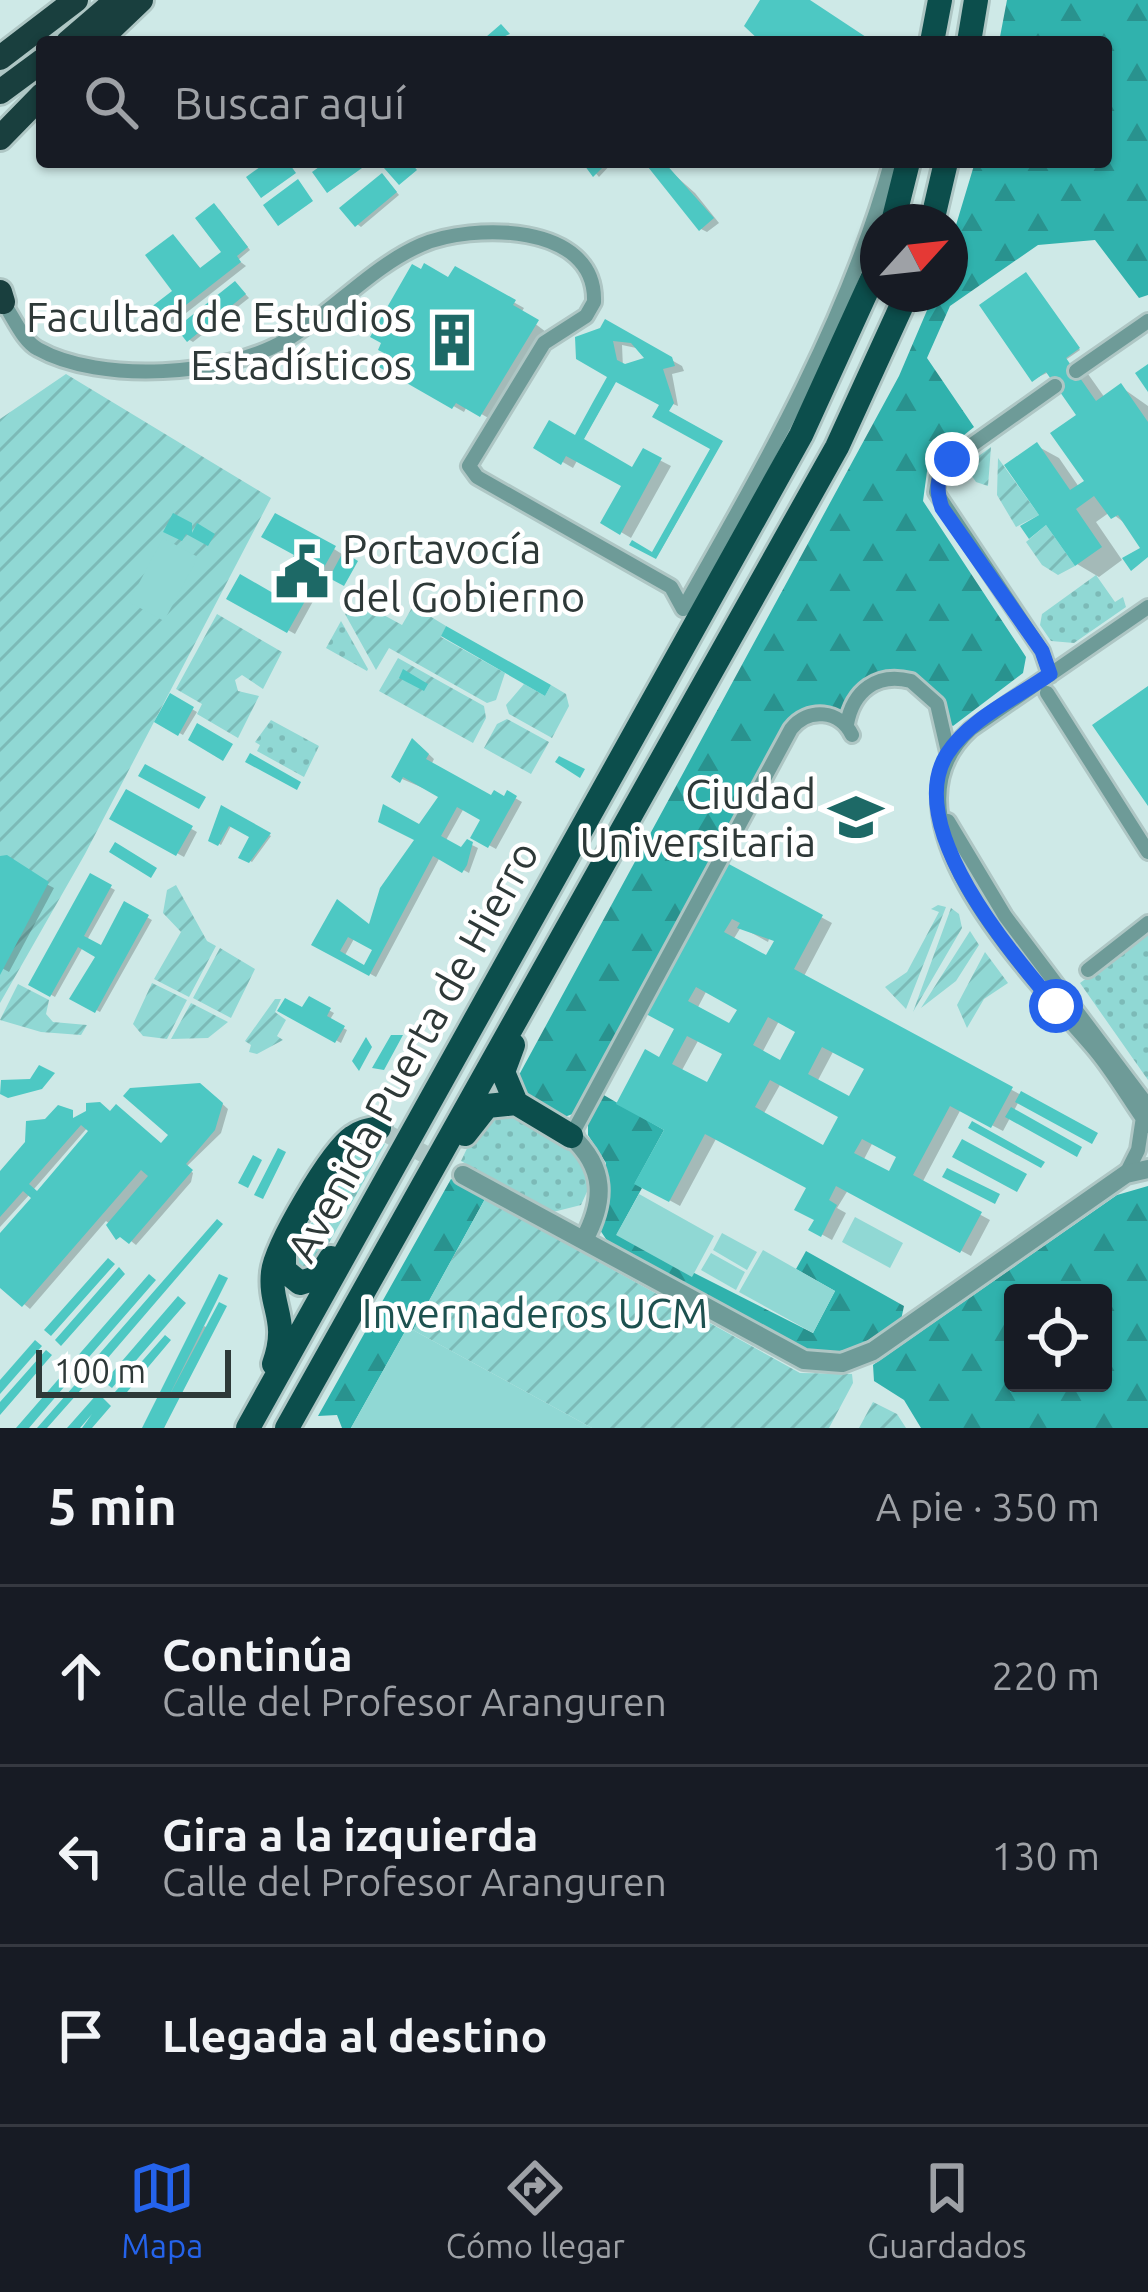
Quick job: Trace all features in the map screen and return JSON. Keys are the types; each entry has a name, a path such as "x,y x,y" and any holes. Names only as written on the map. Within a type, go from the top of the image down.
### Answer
{"highway":[{"path":"0,58 76,0"},
{"path":"75,36 117,0"},
{"path":"103,36 141,0"},
{"path":"933,36 940,0"},
{"path":"970,36 976,0"},
{"path":"0,92 36,65"},
{"path":"0,138 36,101"},
{"path":"898,204 906,168"},
{"path":"936,204 945,168"},
{"name":"Avenida Puerta de Hierro","path":"248,1428 800,435 860,305"},
{"name":"Avenida Puerta de Hierro","path":"287,1428 837,447 900,312"},
{"path":"652,697 652,674 677,598"},
{"path":"571,1136 516,1103 504,1081 504,1064 590,904 594,883"},
{"path":"363,1292 400,1249 473,1118 492,1104 516,1103"},
{"path":"269,1389 283,1325 273,1270 329,1164 352,1137 376,1126"},
{"path":"286,1242 284,1270 295,1282 312,1282 352,1221 375,1201"}],"street":[{"path":"677,598 700,578 836,320 872,229 889,168"},
{"path":"1,298 33,347 69,362 135,369 203,367 282,343 426,243 496,231 556,245 586,269 594,302 586,316 544,343 469,466 477,477 677,598"},
{"path":"1076,371 1148,321"},
{"path":"1050,674 1042,651 936,492 939,475 952,459 1054,386"},
{"path":"677,598 700,578"},
{"path":"1146,1117 979,906 943,828 937,790 948,752 971,729 1148,607"},
{"path":"576,1236 594,1197 598,1174 571,1136 791,729 815,714 849,730 856,698 874,682 911,681 937,704 948,752"},
{"path":"1047,694 1148,852"},
{"path":"937,790 946,818 1005,916 1136,1090 1146,1117 1126,1174"},
{"path":"1088,970 1148,923"},
{"path":"463,1175 805,1360 842,1363 873,1351 1126,1174 1148,1169"}],"green space":[{"path":"1007,0 1148,0 1148,295 1139,298 1095,240 1038,245 968,294 968,204 962,204 973,168 1112,168 1112,36 1000,36"},
{"path":"926,312 947,312 927,358 974,427 928,464 923,501 1026,657 1023,673 953,726 942,717 926,687 877,677 843,716 812,708 793,717 575,1113 562,1118 517,1087 519,1075 899,376"},
{"path":"66,374 271,498 85,854 0,1003 0,419"},
{"path":"991,447 988,486 976,482 965,466"},
{"path":"998,458 1039,515 1016,527 997,495"},
{"path":"1046,525 1075,566 1058,575 1042,565 1026,542"},
{"path":"163,538 198,557 164,621 129,602"},
{"path":"1096,575 1115,602 1123,597 1126,607 1074,643 1051,641 1040,625 1042,614"},
{"path":"360,602 402,625 413,606 446,626 441,637 505,673 496,700 487,703 389,648 376,670 345,614"},
{"path":"217,614 282,652 263,689 242,675 235,680 238,691 259,696 238,738 197,714 202,704 176,689"},
{"path":"341,621 368,669 367,671 326,648"},
{"path":"398,658 484,706 486,718 473,743 379,691"},
{"path":"524,684 545,696 551,685 566,694 569,706 552,738 509,714 506,705"},
{"path":"507,719 549,742 531,774 484,748 497,724"},
{"path":"271,720 319,746 304,777 257,751 260,745 255,742"},
{"path":"176,885 207,941 216,946 189,997 154,979 181,932 163,913 167,890"},
{"path":"946,907 906,1009 885,987 907,972 939,912 931,909"},
{"path":"951,908 959,914 962,928 913,1012"},
{"path":"970,931 979,945 956,981 921,1008"},
{"path":"1148,933 1148,1080 1080,983"},
{"path":"220,948 255,969 231,1018 193,998"},
{"path":"985,952 1008,983 984,999 967,1028 957,1005"},
{"path":"152,983 187,1000 167,1039 143,1036 133,1024"},
{"path":"18,984 49,1000 46,1014 53,1022 87,1025 81,1035 41,1032 0,1020"},
{"path":"275,999 281,999 275,1012 286,1020 277,1036 283,1040 257,1054 249,1052 251,1045 245,1041"},
{"path":"191,1003 228,1022 208,1038 171,1039"},
{"path":"602,1094 664,1130 635,1183 642,1188 617,1234 813,1333 835,1291 796,1269 806,1251 904,1306 901,1320 849,1352 814,1353 608,1242 600,1230 606,1163 588,1135 588,1118"},
{"path":"509,1112 560,1140 579,1159 590,1185 581,1205 553,1212 461,1161 480,1121"},
{"path":"377,1140 385,1144 317,1264 306,1273 295,1268 293,1255 351,1155"},
{"path":"451,1179 485,1199 413,1330 407,1328 351,1428 342,1428 337,1415 318,1416"},
{"path":"1148,1186 1148,1428 921,1428 904,1400 874,1381 873,1365 1117,1195"},
{"path":"639,1194 714,1236 692,1277 616,1235"},
{"name":"Invernaderos UCM","path":"485,1199 800,1373 852,1374 853,1383 829,1428 592,1428 413,1330"},
{"path":"855,1217 903,1243 890,1268 842,1242"},
{"path":"722,1233 757,1252 747,1270 713,1250"},
{"path":"763,1250 835,1291 813,1333 739,1292"},
{"path":"711,1253 745,1272 736,1290 701,1270"},
{"path":"407,1328 413,1330 592,1428 351,1428"},
{"path":"873,1402 897,1414 906,1428 859,1428"}],"building":[{"path":"760,0 810,0 864,36 755,36 744,26"},
{"path":"501,24 510,34 505,36 487,36"},
{"path":"259,168 292,168 296,173 261,198 246,177"},
{"path":"318,168 362,168 327,193 312,172"},
{"path":"384,168 415,168 417,170 399,185"},
{"path":"649,168 669,168 714,218 699,231"},
{"path":"382,173 397,192 355,227 339,208"},
{"path":"298,179 313,201 278,226 263,205"},
{"path":"214,203 248,247 237,256 241,262 159,326 146,311 172,291 145,255 173,234 200,268 221,252 195,218"},
{"name":"Facultad de Estudios Estadísticos","path":"424,263 448,277 455,266 516,300 513,305 539,320 480,417 456,403 452,409 377,366 384,353 378,350 381,343 370,337 412,264 421,269"},
{"path":"1026,272 1080,348 1066,358 1096,401 1121,383 1148,422 1148,557 1131,571 1122,558 1140,548 1118,515 1111,519 1094,496 1076,509 1102,547 1075,566 1046,525 1029,539 1020,526 1039,515 1004,465 1037,442 1070,490 1084,481 1050,433 1076,415 1046,372 1032,382 979,305"},
{"path":"235,281 246,294 187,342 176,328"},
{"path":"605,319 672,357 675,366 663,369 674,403 669,411 723,441 656,559 629,545 632,540 652,552 710,449 652,417 659,405 616,382 584,439 632,467 643,448 662,458 620,535 600,523 621,486 566,456 561,465 533,448 549,420 575,435 607,377 576,359 575,337 600,328","holes":["613,341 631,343 644,358 625,364 617,360"]},
{"path":"1148,364 1148,392 1135,373"},
{"path":"173,513 192,523 192,533 197,523 215,534 208,546 186,534 182,541 163,532"},
{"name":"Portavocía del Gobierno","path":"275,513 336,546 287,633 226,599 240,574 273,593 294,555 261,537"},
{"path":"343,552 358,561 344,586 329,578"},
{"path":"446,626 551,685 545,696 441,636"},
{"path":"403,669 428,684 424,691 399,678"},
{"path":"1148,686 1148,806 1092,725"},
{"path":"170,693 194,707 178,736 154,722"},
{"path":"197,723 233,744 223,761 188,740"},
{"path":"412,738 429,754 426,759 491,795 494,790 504,796 507,790 517,796 488,848 470,838 480,820 457,807 441,836 461,847 467,839 473,842 467,865 462,873 433,856 369,976 311,945 337,899 369,924 380,888 414,840 378,822 383,804 419,824 438,797 403,777 400,783 391,777","holes":["348,937 372,950 364,965 340,951"]},
{"path":"250,753 301,782 297,790 245,762"},
{"path":"559,756 585,769 580,778 555,762"},
{"path":"145,764 206,797 199,809 138,776"},
{"path":"126,789 193,826 176,856 109,819"},
{"path":"221,805 271,833 249,863 238,858 249,837 229,826 218,846 208,841"},
{"path":"115,842 157,868 151,878 109,852"},
{"path":"7,855 49,882 0,975 0,856"},
{"path":"727,863 823,915 794,969 1013,1087 991,1128 950,1106 913,1175 982,1212 960,1253 836,1186 829,1200 837,1205 821,1237 808,1230 814,1220 794,1210 806,1188 705,1134 669,1202 634,1184 664,1130 616,1104 645,1049 659,1057 674,1029 646,1014","holes":["732,919 740,923 737,928 774,941 766,955 724,932","696,987 737,1010 729,1023 688,1001","768,1017 795,1032 780,1060 753,1045","687,1036 722,1054 707,1082 672,1064","822,1047 864,1069 849,1096 808,1074","770,1080 838,1117 823,1145 755,1107","862,1139 896,1157 889,1171 854,1153"]},
{"path":"90,873 112,885 84,936 101,945 124,901 149,915 95,1013 69,999 95,957 78,947 50,997 28,985"},
{"path":"309,996 331,1008 327,1016 345,1026 335,1043 277,1011 285,998 302,1007"},
{"path":"391,1035 403,1035 384,1070 372,1068"},
{"path":"366,1037 372,1047 359,1071 352,1061"},
{"path":"39,1065 55,1073 42,1089 8,1098 0,1094 1,1080 30,1079"},
{"path":"200,1083 223,1103 215,1130 186,1164 193,1170 129,1244 120,1237 116,1240 106,1225 148,1176 141,1170 22,1307 0,1288 0,1233 31,1198 23,1191 0,1217 0,1171 25,1142 26,1121 45,1119 58,1105 73,1110 73,1118 86,1111 86,1103 100,1102 110,1111 116,1104 161,1143 168,1135 123,1096 130,1088","holes":["81,1125 88,1131 37,1191 29,1184"]},
{"path":"1021,1091 1098,1133 1092,1144 1015,1102"},
{"path":"1011,1107 1082,1147 1077,1157 1005,1117"},
{"path":"972,1121 1045,1162 1041,1168 968,1128"},
{"path":"962,1139 1027,1174 1017,1192 952,1157"},
{"path":"278,1148 286,1152 263,1199 254,1195"},
{"path":"253,1155 262,1160 248,1188 238,1183"},
{"path":"947,1168 1000,1194 995,1204 942,1177"},
{"path":"217,1219 223,1224 94,1374 87,1368"},
{"path":"108,1258 115,1264 51,1336 44,1330"},
{"path":"119,1267 125,1274 61,1346 55,1340"},
{"path":"149,1274 156,1280 82,1365 75,1359"},
{"path":"219,1274 228,1278 168,1398 219,1302 227,1306 164,1428 142,1428"},
{"path":"178,1296 186,1303 112,1388 104,1382"},
{"path":"165,1335 171,1340 122,1398 115,1392"},
{"path":"35,1340 42,1346 0,1394 0,1380"},
{"path":"46,1350 52,1355 0,1415 0,1402"},
{"path":"69,1367 76,1373 29,1428 16,1428"},
{"path":"80,1379 86,1384 47,1428 37,1428"},
{"path":"98,1393 111,1406 92,1428 82,1428 92,1414 80,1428 67,1428"}],"tunnel":[{"path":"386,1133 463,1175"}],"place":[{"name":"Facultad de Estudios Estadísticos","path":"452,340"},
{"name":"Portavocía del Gobierno","path":"302,572"},
{"name":"Ciudad Universitaria","path":"856,817"}],"route":[{"path":"952,459 939,475 936,492 942,508 1042,651 1050,674 956,742 943,761 938,811 979,906 1056,1006"}]}
